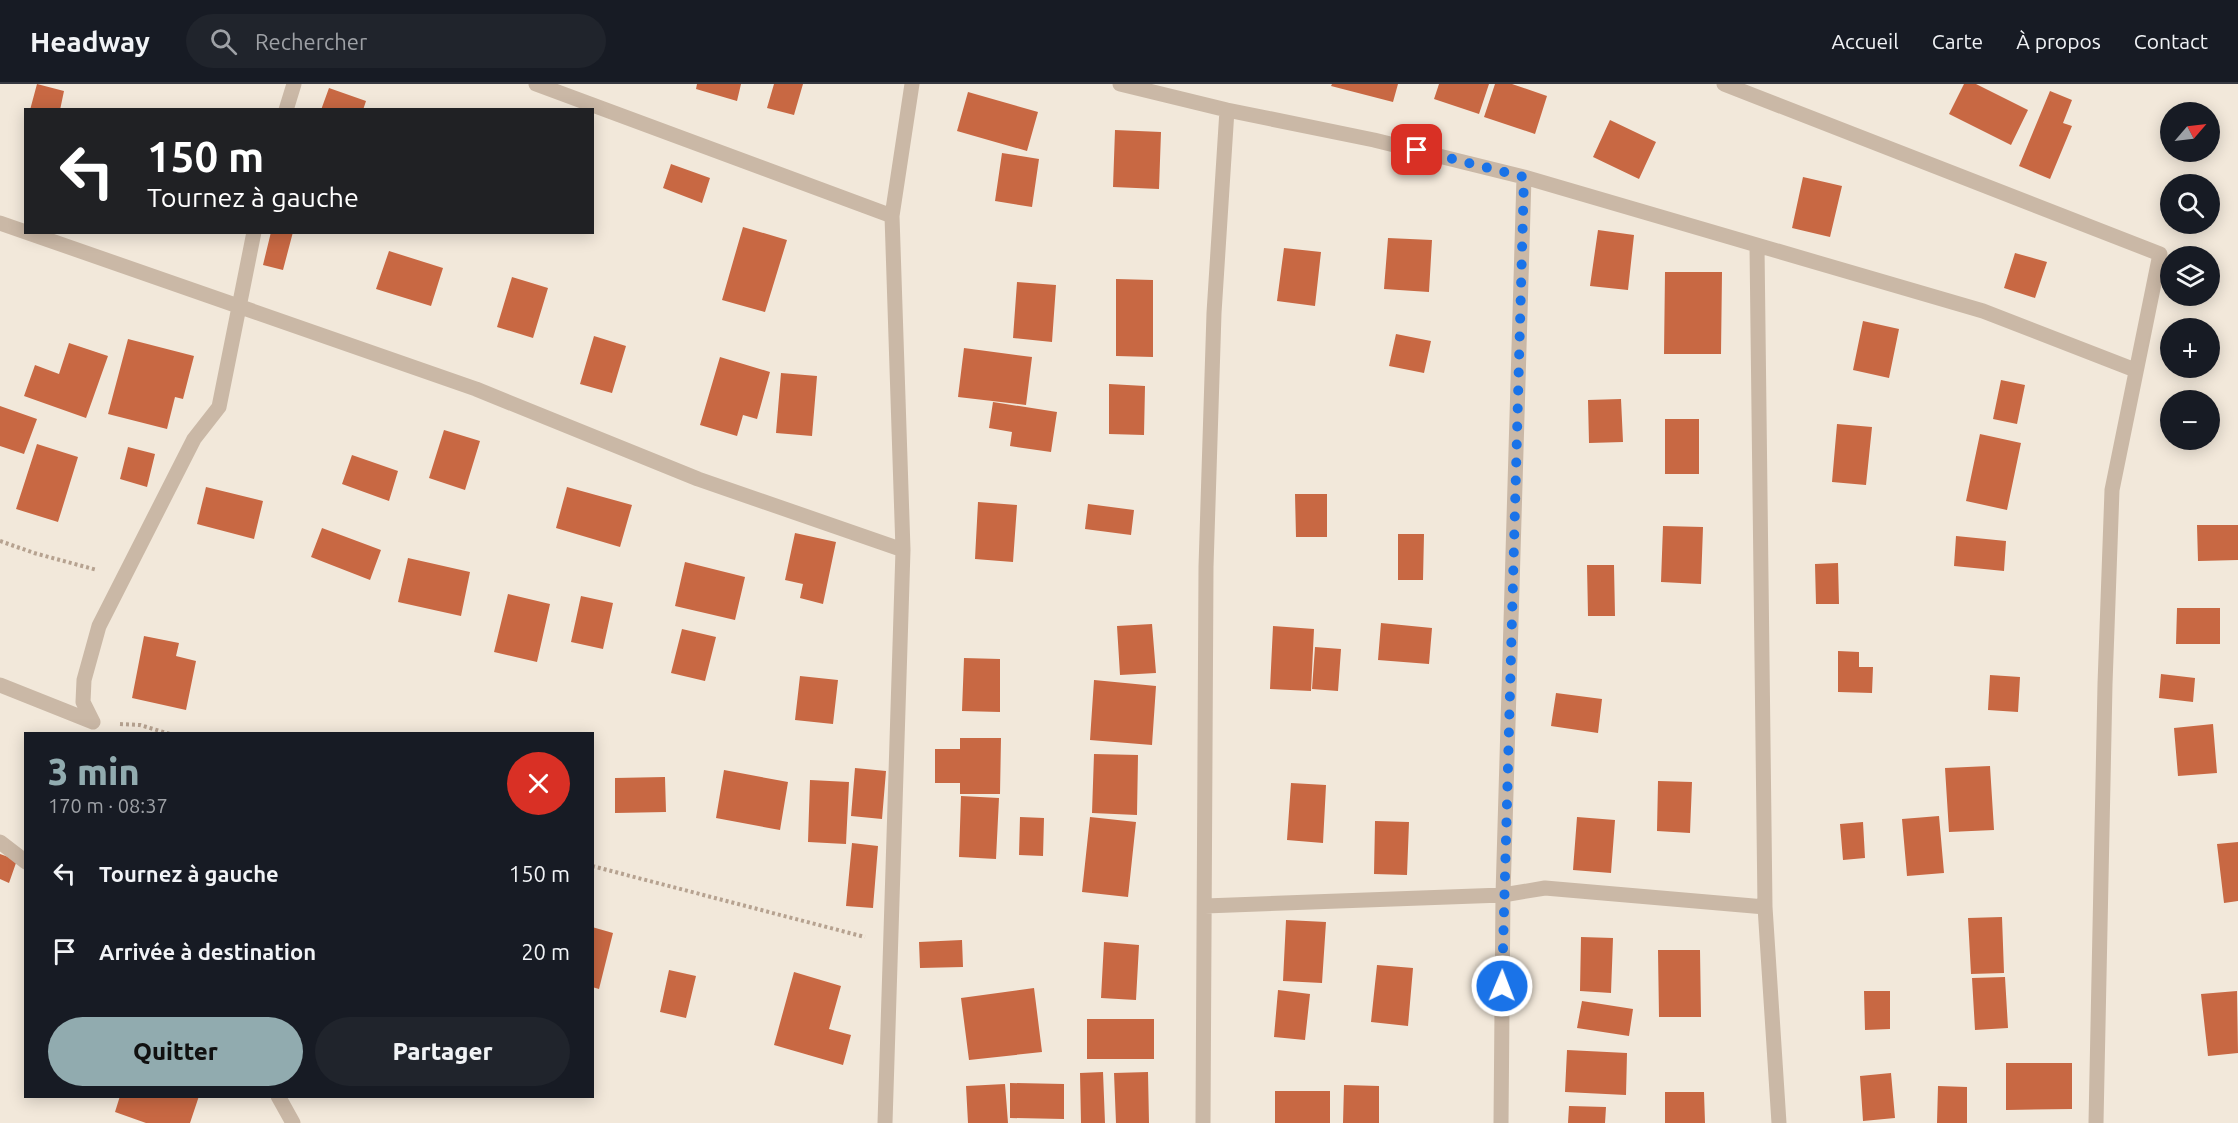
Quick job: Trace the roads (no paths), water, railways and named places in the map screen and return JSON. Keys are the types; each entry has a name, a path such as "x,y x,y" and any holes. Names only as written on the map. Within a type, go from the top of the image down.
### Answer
{"street":[{"path":"287,108 294,84"},
{"path":"536,84 892,216"},
{"path":"885,1123 903,550 892,216 912,84"},
{"path":"1120,84 1227,110 1374,140 1524,177 1983,311 2135,370"},
{"path":"1730,85 2160,254 2112,490 2104,707 2096,1123"},
{"path":"1203,1123 1206,567 1214,313 1227,110"},
{"path":"1501,1123 1503,895 1524,177"},
{"path":"0,223 24,231"},
{"path":"32,234 476,388 698,479 903,550"},
{"path":"0,685 93,722 83,702 84,680 99,626 194,439 219,406 254,234"},
{"path":"1757,246 1765,907 1779,1123"},
{"path":"0,842 24,860"},
{"path":"1205,906 1503,895 1545,888 1765,907"},
{"path":"279,1098 293,1123"}]}
